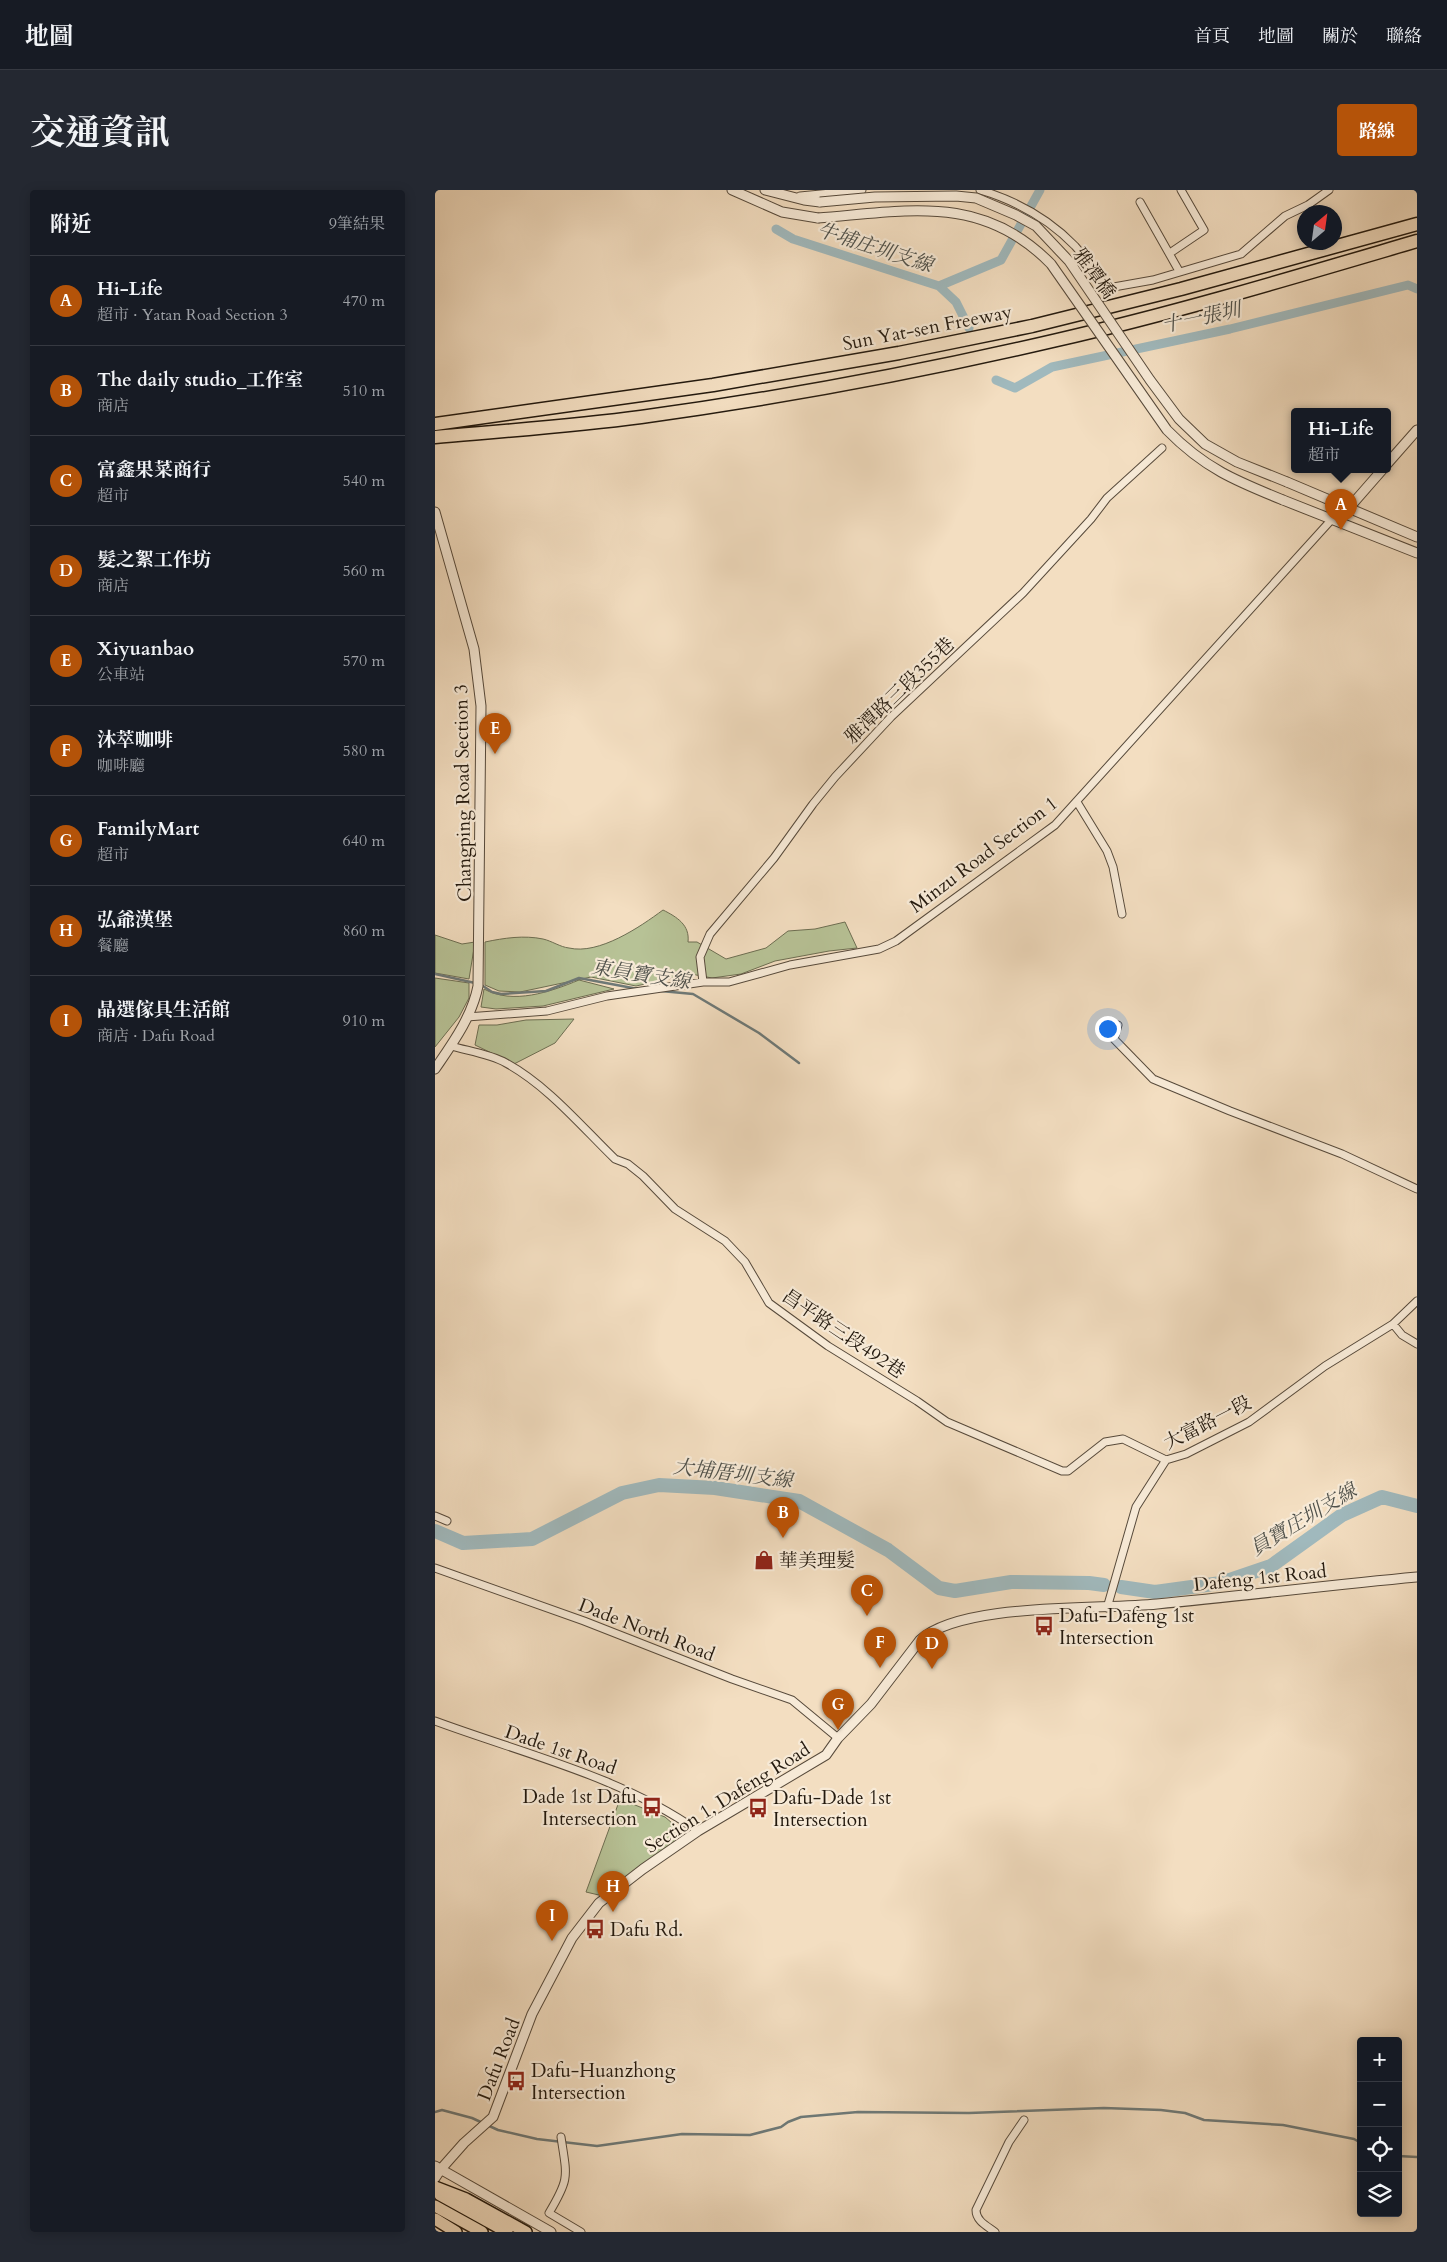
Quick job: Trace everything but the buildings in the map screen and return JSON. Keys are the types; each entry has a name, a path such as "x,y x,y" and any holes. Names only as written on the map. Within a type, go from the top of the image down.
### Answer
{"highway":[{"name":"Sun Yat-sen Freeway","path":"435,424 713,385 908,352 1032,326 1172,292 1417,224"},
{"name":"Sun Yat-sen Freeway","path":"435,437 643,417 841,384 941,365 1055,341 1177,311 1417,241"},
{"path":"435,2187 466,2199 526,2232"},
{"path":"435,2192 507,2232"},
{"path":"435,2206 482,2232"},
{"path":"435,2219 456,2232"}],"street":[{"name":"雅潭橋","path":"732,190 760,203 789,213 818,218 915,211 949,212 984,219 1020,237 1051,264 1167,430 1181,445 1213,469 1232,480 1333,518 1417,553"},
{"name":"雅潭橋","path":"765,190 820,202 875,197 955,196 976,198 1036,226 1069,261 1150,380 1179,419 1205,444 1237,462 1417,537"},
{"path":"760,203 765,190 792,196 810,196 862,190"},
{"path":"980,190 1008,198 1044,218 1076,247 1102,284 1109,288 1153,280 1179,270 1241,254 1285,216 1297,211 1329,190"},
{"path":"1170,253 1204,230 1181,190"},
{"path":"1140,202 1179,270"},
{"path":"1391,459 1417,430"},
{"name":"雅潭路三段355巷","path":"703,982 700,957 710,934 774,858 835,777 891,717 1016,600 1091,520 1107,498 1162,448"},
{"name":"Minzu Road Section 1","path":"467,1017 547,1011 607,996 674,988 703,982 729,982 790,965 879,949 895,941 1055,825 1248,610 1333,518 1348,509 1380,473"},
{"name":"Changping Road Section 3","path":"435,512 449,554 474,649 481,706 478,982 475,1000 467,1017 451,1046 435,1069"},
{"path":"1077,802 1107,851 1113,867 1122,914"},
{"path":"1117,1025 1114,1039 1153,1079 1379,1170 1417,1189"},
{"name":"昌平路三段492巷","path":"451,1046 504,1062 523,1075 552,1097 615,1159 628,1164 643,1176 675,1209 725,1241 745,1262 769,1302 828,1346 917,1401 947,1422 1062,1471 1068,1471 1105,1442 1123,1440 1166,1460"},
{"name":"大富路一段","path":"1107,1608 1136,1508 1166,1460 1186,1454 1249,1422 1325,1366 1393,1324 1417,1302"},
{"path":"1393,1324 1402,1335 1417,1344"},
{"path":"435,1516 447,1521"},
{"name":"Dade North Road","path":"435,1568 584,1621 732,1679 792,1700 838,1738"},
{"name":"Dafeng 1st Road","path":"1107,1608 1417,1577"},
{"name":"Section 1, Dafeng Road","path":"572,1938 599,1903 643,1869 698,1830 826,1755 838,1738 871,1704 920,1640 940,1626 975,1617 1086,1606 1107,1608"},
{"name":"Dade 1st Road","path":"435,1722 603,1779 668,1810 698,1830"},
{"name":"Dafu Road","path":"435,2178 438,2167 493,2117 532,2014 572,1938"},
{"path":"995,2232 979,2220 976,2216 976,2210 1009,2142 1024,2120"},
{"path":"561,2137 567,2176 563,2189 549,2213 581,2232"},
{"path":"438,2167 551,2232"}],"green space":[{"path":"663,910 678,919 685,926 688,942 697,942 726,959 766,948 788,931 815,929 845,922 857,948 775,961 741,974 712,978 691,974 636,986 591,977 520,992 499,991 485,985 485,942 529,937 543,939 569,948 593,947 619,938"},
{"path":"435,935 462,944 475,942 469,979 435,973"},
{"path":"435,978 469,983 469,998 459,1017 435,1047"},
{"path":"579,980 614,989 543,1006 496,1009 481,1007 484,989 495,994 507,996 531,995 556,989"},
{"path":"574,1019 555,1043 514,1064 475,1045 479,1025 497,1025 526,1020"},
{"path":"620,1799 665,1817 672,1823 680,1840 603,1896 586,1892"}],"waterway":[{"name":"牛埔庄圳支線","path":"776,229 793,239 939,286 1001,260 1040,190"},
{"name":"十一張圳","path":"996,380 1015,388 1052,367 1230,329 1408,285 1417,289"},
{"name":"十一張圳","path":"939,286 956,302 969,328"},
{"name":"東員寶支線","path":"435,974 475,983"},
{"name":"東員寶支線","path":"480,984 492,992 501,994 546,991 579,978 638,989"},
{"name":"東員寶支線","path":"661,991 693,994 759,1033 799,1063"},
{"name":"大埔厝圳支線","path":"435,1531 463,1543 532,1539 622,1493 659,1485 715,1488 799,1501 888,1550 939,1588 955,1591 1011,1582 1089,1583 1104,1585"},
{"name":"員寶庄圳支線","path":"1121,1587 1155,1592 1221,1583 1271,1566 1342,1515 1382,1497 1417,1506"},
{"path":"435,2112 442,2110 472,2118 498,2130 537,2139 597,2146 682,2134 750,2135 781,2127 801,2117 858,2112 969,2113 1104,2108 1161,2110 1185,2113 1204,2120 1283,2125 1357,2141"},
{"path":"1402,2156 1417,2157"}],"place":[{"name":"Hi-Life","path":"1341,530"},
{"name":"Xiyuanbao","path":"495,754"},
{"name":"The daily studio_工作室","path":"783,1538"},
{"name":"華美理髮","path":"764,1560"},
{"name":"富鑫果菜商行","path":"867,1616"},
{"name":"Dafu-Dafeng 1st Intersection","path":"1044,1626"},
{"name":"沐萃咖啡","path":"880,1668"},
{"name":"髮之絮工作坊","path":"932,1669"},
{"name":"FamilyMart","path":"838,1730"},
{"name":"Dade 1st Dafu Intersection","path":"652,1807"},
{"name":"Dafu-Dade 1st Intersection","path":"758,1808"},
{"name":"弘爺漢堡","path":"613,1912"},
{"name":"Dafu Rd.","path":"595,1929"},
{"name":"晶選傢具生活館","path":"552,1941"},
{"name":"Dafu-Huanzhong Intersection","path":"516,2081"}]}
